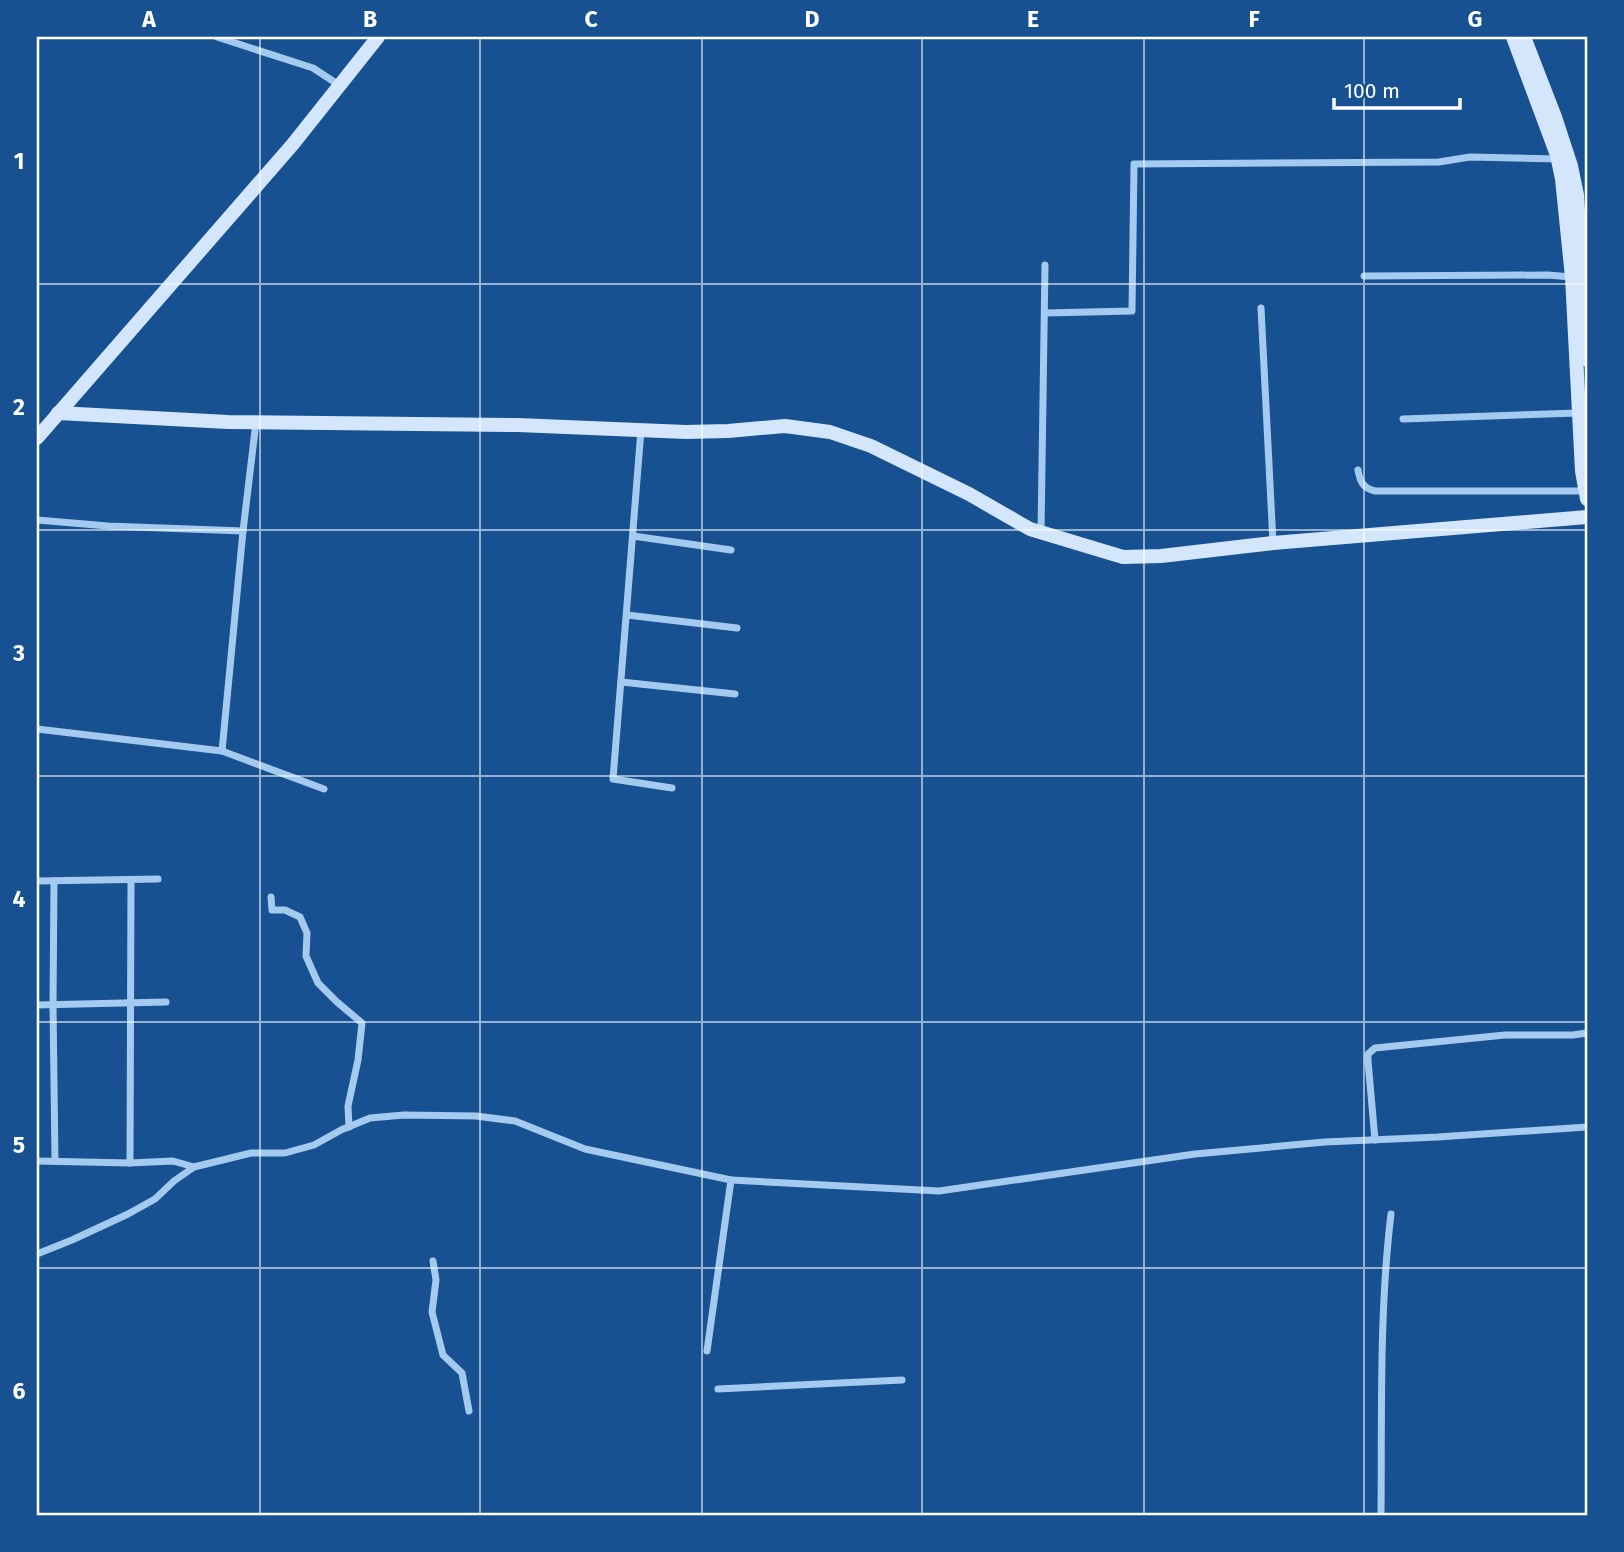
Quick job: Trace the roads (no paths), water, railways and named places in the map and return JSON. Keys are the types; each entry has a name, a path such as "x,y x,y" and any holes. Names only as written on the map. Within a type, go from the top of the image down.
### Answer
{"street":[{"path":"218,37 313,68 340,86"},
{"path":"37,438 293,144 378,37"},
{"path":"1358,470 1360,481 1367,489 1375,491 1586,495 1572,277 1562,179 1558,159 1513,37"},
{"path":"1524,37 1555,117 1577,195 1587,360"},
{"path":"1045,313 1132,311 1134,164 1558,159"},
{"path":"1041,532 1045,265"},
{"path":"1364,276 1572,277"},
{"path":"1261,308 1273,543"},
{"path":"58,413 256,422 518,425 686,432 785,426 830,432 871,446 969,494 1030,529 1123,556 1161,556 1273,543 1587,517"},
{"path":"1402,419 1579,413"},
{"path":"222,751 256,422"},
{"path":"641,430 613,779 673,788"},
{"path":"37,520 108,526 243,531"},
{"path":"633,536 731,550"},
{"path":"626,615 737,628"},
{"path":"621,682 736,694"},
{"path":"37,729 222,751 324,789"},
{"path":"37,881 158,879"},
{"path":"130,1163 131,880"},
{"path":"54,881 55,1160"},
{"path":"271,897 272,910 285,910 300,917 307,933 306,956 318,983 362,1023 358,1060 348,1106 349,1127"},
{"path":"37,1005 166,1002"},
{"path":"1375,1140 1368,1054 1375,1048 1505,1035 1587,1033"},
{"path":"37,1254 128,1214 155,1199 194,1167 251,1153 285,1153 314,1145 370,1118 404,1115 476,1116 515,1121 585,1149 731,1180 939,1191 1195,1154 1325,1142 1587,1127"},
{"path":"37,1160 130,1163 173,1161 194,1167"},
{"path":"707,1351 731,1180"},
{"path":"1381,1515 1383,1316 1385,1261 1391,1214"},
{"path":"433,1261 436,1280 432,1312 443,1355 462,1373 469,1411"},
{"path":"718,1389 902,1380"}]}
